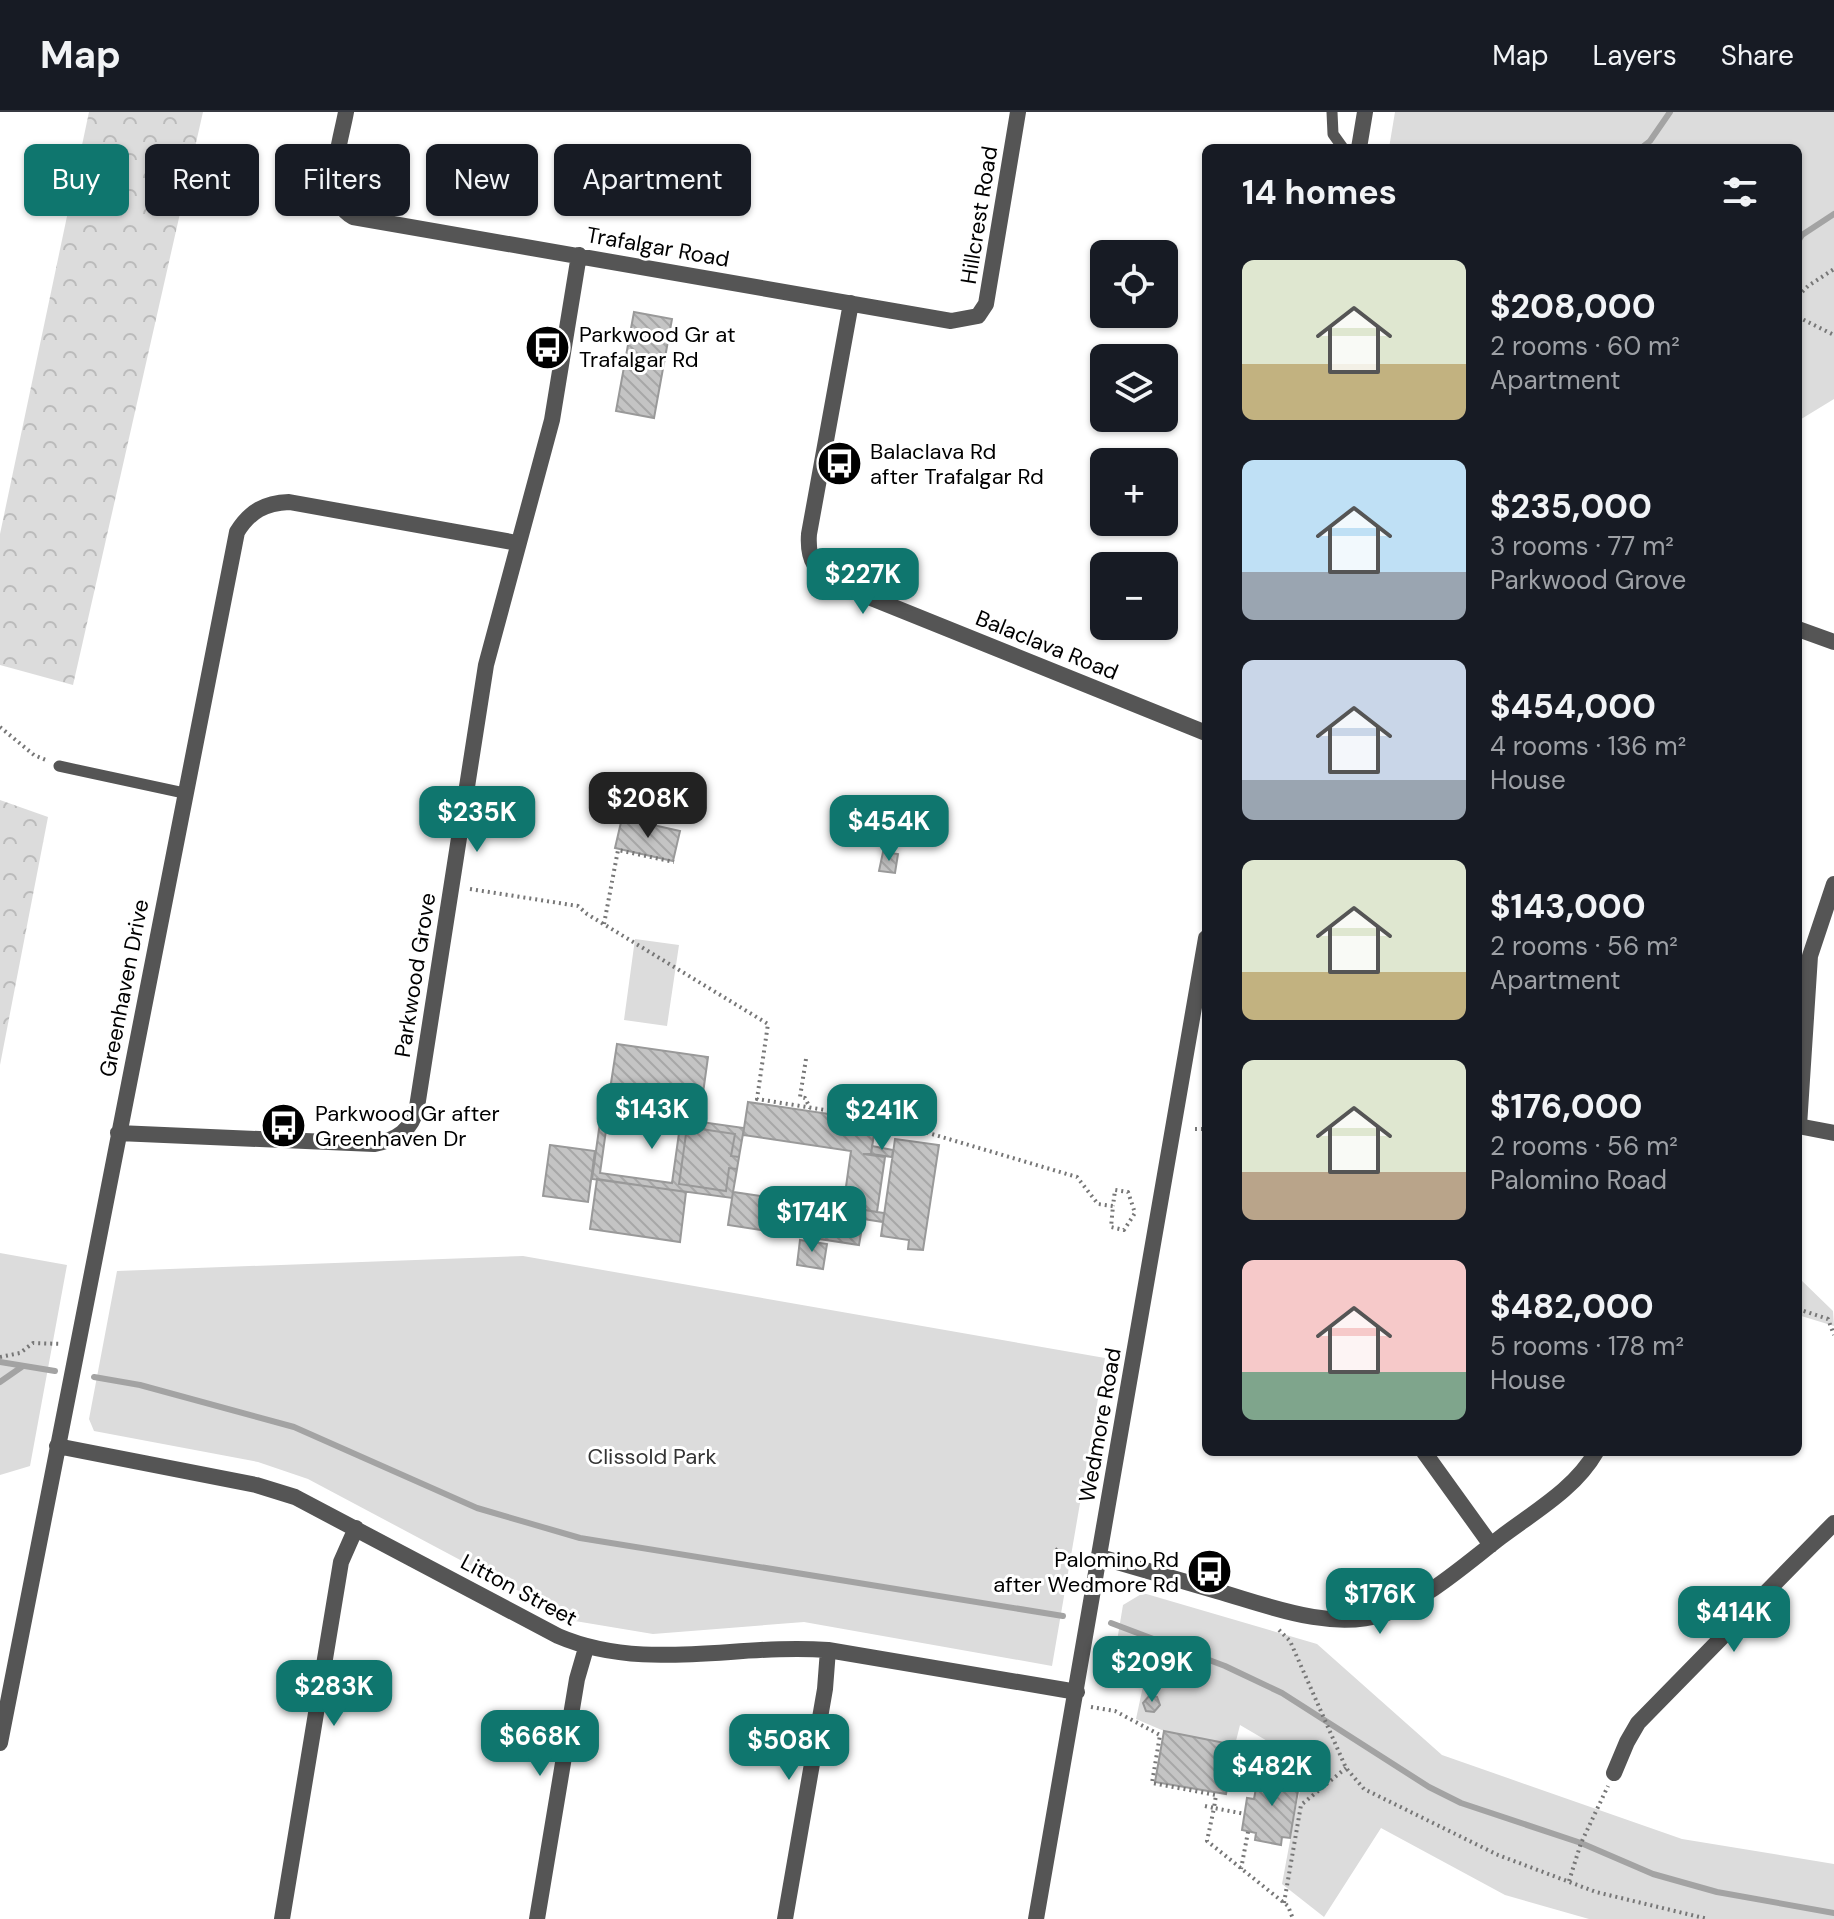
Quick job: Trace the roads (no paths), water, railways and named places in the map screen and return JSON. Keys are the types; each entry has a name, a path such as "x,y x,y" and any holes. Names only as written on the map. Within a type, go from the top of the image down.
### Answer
{"street":[{"name":"Trafalgar Road","path":"346,112 335,179 336,191 341,206 349,215 364,220 951,321 972,319"},
{"name":"Hillcrest Road","path":"972,319 983,312 986,304 1018,112"},
{"path":"1360,144 1365,112"},
{"name":"Parkwood Grove","path":"118,1133 374,1144 387,1142 411,1126 417,1107 486,665 552,420 579,255"},
{"name":"Balaclava Road","path":"851,303 809,534 809,555 815,569 839,585 1202,731"},
{"name":"Greenhaven Drive","path":"0,1743 233,545 244,521 252,513 264,506 289,502 517,543"},
{"path":"1802,630 1834,642"},
{"path":"1802,1080 1810,956 1834,884"},
{"name":"Wedmore Road","path":"1036,1919 1202,961"},
{"path":"1802,1127 1834,1133"},
{"name":"Litton Street","path":"57,1446 264,1487 295,1497 586,1648 651,1656 787,1648 828,1650 1077,1692"},
{"path":"1427,1456 1491,1545"},
{"path":"1098,1564 1272,1607 1344,1620 1372,1617 1399,1608 1422,1595 1491,1545 1566,1488 1594,1456"},
{"path":"1614,1773 1638,1723 1834,1523"},
{"path":"282,1919 341,1562 356,1528"},
{"path":"537,1919 577,1679 586,1648"},
{"path":"785,1919 825,1689 828,1650"}],"lane":[{"path":"1332,112 1333,134 1340,144"},
{"path":"59,766 184,793"}],"waterway":[{"path":"1646,144 1670,112"},
{"path":"1802,235 1834,214"},
{"path":"0,1362 55,1371"},
{"path":"0,1382 23,1366"},
{"path":"94,1377 140,1385 294,1427 477,1508 580,1538 1063,1616"},
{"path":"1111,1623 1225,1666 1282,1693 1429,1787 1461,1803 1581,1843 1653,1874 1717,1892 1834,1913"}],"place":[{"name":"Parkwood Gr at Trafalgar Rd","path":"548,347"},
{"name":"Balaclava Rd after Trafalgar Rd","path":"839,464"},
{"name":"Parkwood Gr after Greenhaven Dr","path":"284,1126"},
{"name":"Palomino Rd after Wedmore Rd","path":"1210,1572"}],"park label":[{"name":"Clissold Park","path":"652,1456"}]}
